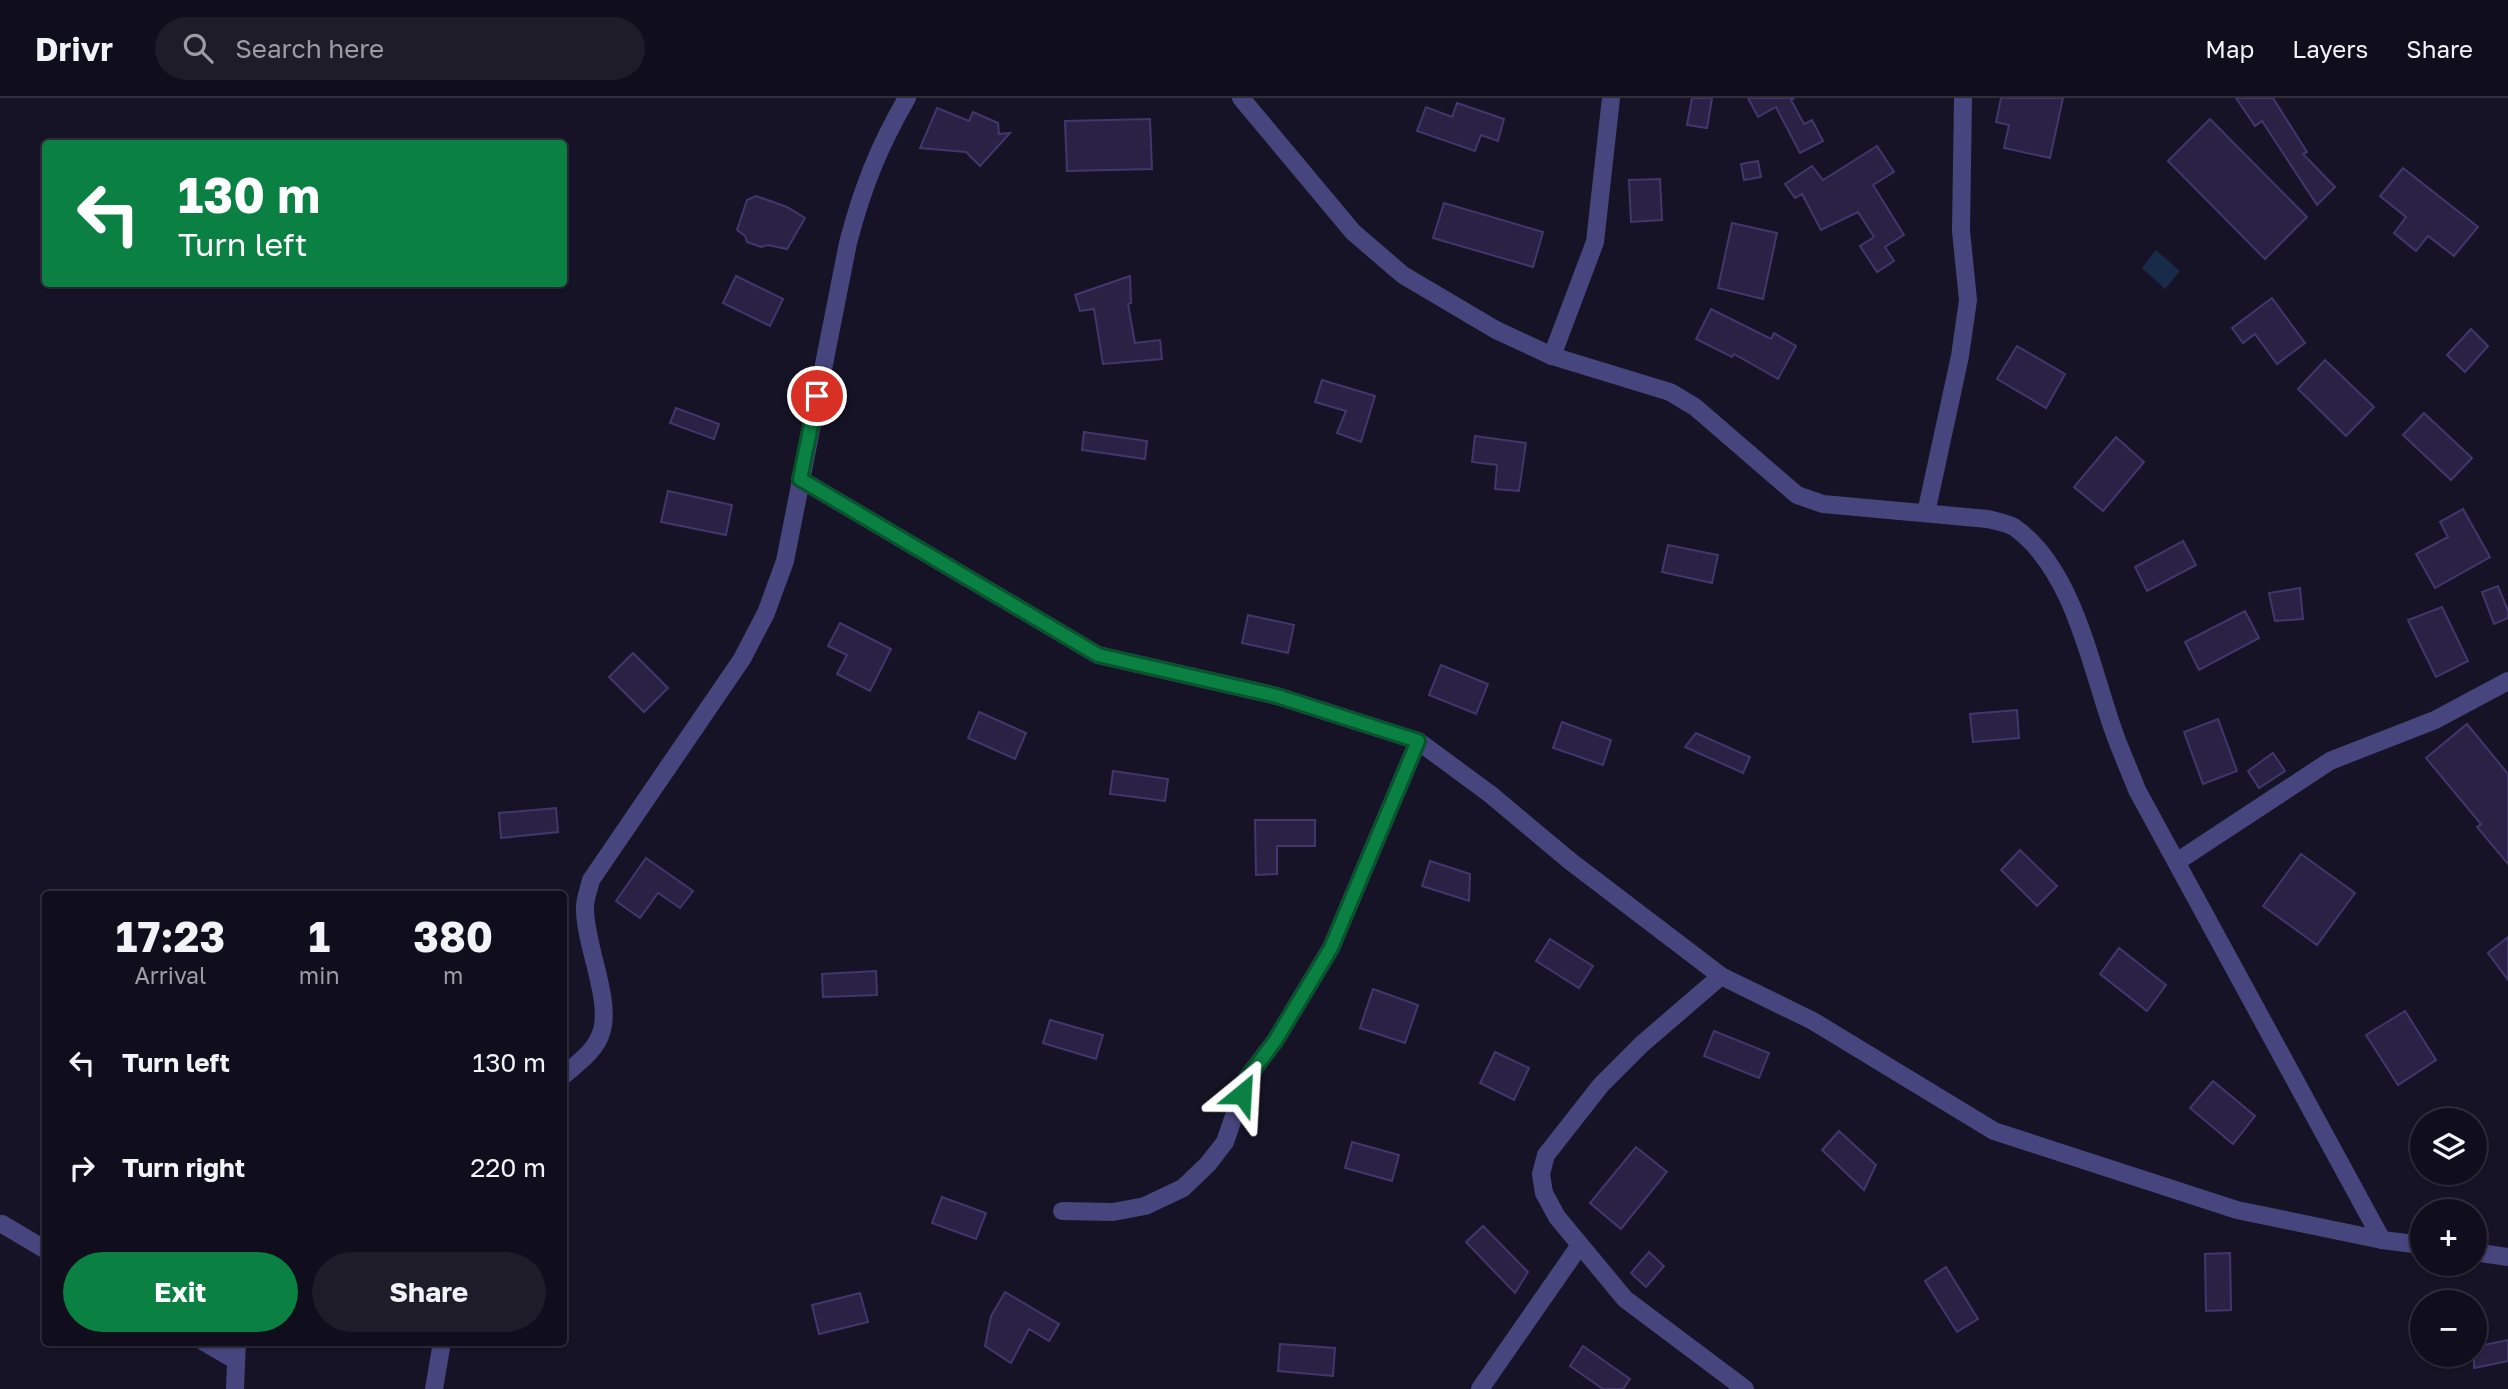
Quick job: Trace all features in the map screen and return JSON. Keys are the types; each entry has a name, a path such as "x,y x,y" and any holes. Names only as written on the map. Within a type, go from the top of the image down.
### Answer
{"street":[{"path":"567,1072 588,1055 602,1030 602,1003 587,932 585,905 591,880 742,659 766,612 785,561 848,243 861,192 878,150 907,98"},
{"path":"1241,98 1353,232 1377,254 1403,275 1496,330 1552,356 1670,392 1695,407 1797,495 1823,504 1988,519 2012,526 2034,545 2058,580 2079,621 2115,735 2133,779 2382,1240"},
{"path":"1552,356 1595,242 1611,98"},
{"path":"1926,513 1960,356 1968,300 1961,231 1963,98"},
{"path":"800,479 1098,655 1277,696 1418,741 1490,794 1570,861 1721,976 1813,1021 1994,1130 2237,1210 2410,1244"},
{"path":"2178,861 2330,761 2435,720 2508,681"},
{"path":"1062,1211 1113,1212 1145,1206 1183,1188 1208,1164 1225,1142 1247,1078 1275,1041 1331,948 1418,741"},
{"path":"1721,976 1642,1044 1601,1085 1546,1155 1541,1174 1544,1193 1557,1217 1625,1299 1745,1389"},
{"path":"2,1224 42,1248"},
{"path":"1480,1389 1580,1245"},
{"path":"2487,1254 2508,1257"},
{"path":"218,1346 236,1351 235,1389"},
{"path":"434,1389 441,1346"}],"water":[{"path":"2156,250 2180,271 2165,289 2142,268"}],"building":[{"path":"1692,98 1712,98 1707,128 1687,125"},
{"path":"1748,98 1794,98 1791,100 1804,124 1812,120 1823,141 1800,153 1776,107 1758,117"},
{"path":"2001,98 2063,98 2050,158 2004,148 2009,125 1996,122"},
{"path":"2236,98 2273,98 2307,152 2303,154 2335,187 2317,205 2262,121 2255,126"},
{"path":"1457,103 1504,119 1498,141 1481,135 1475,151 1417,131 1426,107 1452,117"},
{"path":"937,108 969,121 973,112 998,123 999,134 1010,133 980,166 966,152 920,148"},
{"path":"1150,119 1152,169 1067,171 1065,121"},
{"path":"2210,119 2307,217 2265,259 2168,161"},
{"path":"1877,146 1894,172 1873,185 1904,235 1885,247 1894,261 1877,272 1860,246 1874,237 1858,212 1821,230 1802,194 1795,198 1785,184 1812,166 1823,180"},
{"path":"1758,161 1761,177 1744,180 1741,164"},
{"path":"2403,168 2478,227 2454,256 2428,236 2416,251 2394,233 2406,217 2380,196"},
{"path":"1660,179 1662,220 1631,222 1629,180"},
{"path":"756,196 787,207 805,218 787,249 768,245 761,247 747,242 745,236 737,230 747,200"},
{"path":"1444,203 1543,232 1533,267 1433,238"},
{"path":"1732,223 1777,233 1763,299 1718,288"},
{"path":"736,276 783,299 770,326 723,303"},
{"path":"1130,276 1131,303 1128,304 1135,343 1160,340 1162,359 1103,364 1094,309 1080,311 1075,295"},
{"path":"2272,298 2305,343 2277,364 2255,334 2243,343 2232,328"},
{"path":"1711,309 1771,339 1774,333 1796,346 1778,379 1734,354 1732,357 1696,339"},
{"path":"2471,329 2488,346 2465,372 2447,355"},
{"path":"2017,346 2065,374 2046,408 1997,379"},
{"path":"2325,360 2374,407 2346,436 2298,389"},
{"path":"1322,380 1375,396 1361,442 1337,433 1346,411 1315,402"},
{"path":"676,408 719,424 714,439 670,423"},
{"path":"2424,413 2472,458 2451,480 2403,435"},
{"path":"1084,432 1147,441 1145,459 1082,450"},
{"path":"1475,436 1526,443 1519,491 1495,489 1497,465 1472,462"},
{"path":"2116,437 2144,462 2103,511 2074,487"},
{"path":"668,491 732,505 726,535 661,522"},
{"path":"2463,509 2490,557 2435,588 2416,554 2448,537 2440,522"},
{"path":"2183,541 2196,565 2147,591 2135,567"},
{"path":"1668,545 1718,555 1712,583 1662,572"},
{"path":"2498,586 2508,618 2494,624 2482,592"},
{"path":"2300,588 2303,619 2275,621 2269,593"},
{"path":"2442,607 2468,661 2436,677 2408,620"},
{"path":"2245,611 2259,638 2199,670 2185,642"},
{"path":"1248,615 1294,625 1288,653 1242,643"},
{"path":"840,623 891,649 870,691 837,674 847,655 828,646"},
{"path":"633,653 668,688 644,712 609,677"},
{"path":"1441,665 1488,684 1476,714 1429,695"},
{"path":"2017,710 2019,738 1973,742 1970,714"},
{"path":"979,712 1026,733 1015,759 968,738"},
{"path":"2218,719 2237,771 2203,784 2184,732"},
{"path":"1562,722 1611,740 1603,765 1553,748"},
{"path":"2467,724 2508,774 2508,864 2477,827 2481,824 2426,758"},
{"path":"1696,733 1750,757 1743,773 1685,747"},
{"path":"2273,753 2285,771 2259,788 2248,771"},
{"path":"1113,771 1168,779 1165,801 1110,794"},
{"path":"556,808 558,832 501,838 499,813"},
{"path":"1255,820 1315,820 1315,846 1277,846 1277,874 1256,875"},
{"path":"2020,850 2057,886 2037,906 2001,870"},
{"path":"2301,854 2355,893 2317,945 2263,906"},
{"path":"646,858 693,891 680,908 658,893 640,918 616,901"},
{"path":"1430,861 1470,874 1469,901 1422,886"},
{"path":"2508,937 2508,980 2488,953"},
{"path":"1550,939 1593,966 1579,988 1536,961"},
{"path":"2119,948 2166,985 2147,1011 2100,974"},
{"path":"876,971 877,995 823,997 822,974"},
{"path":"1373,989 1418,1005 1405,1043 1360,1028"},
{"path":"2405,1011 2436,1060 2398,1085 2366,1035"},
{"path":"1050,1020 1103,1035 1096,1059 1043,1043"},
{"path":"1714,1031 1769,1053 1759,1078 1704,1056"},
{"path":"1495,1052 1529,1068 1514,1100 1480,1083"},
{"path":"2213,1081 2255,1116 2233,1144 2190,1108"},
{"path":"1839,1131 1876,1165 1864,1190 1822,1150"},
{"path":"1352,1142 1399,1155 1392,1181 1345,1168"},
{"path":"1636,1147 1667,1172 1621,1229 1590,1203"},
{"path":"942,1197 986,1213 976,1239 932,1223"},
{"path":"1483,1226 1528,1272 1515,1293 1466,1242"},
{"path":"1649,1252 1664,1266 1646,1287 1631,1273"},
{"path":"2230,1253 2231,1310 2206,1311 2205,1254"},
{"path":"1946,1267 1978,1319 1957,1332 1925,1281"},
{"path":"1005,1292 1059,1324 1049,1341 1029,1329 1011,1363 985,1346 991,1316"},
{"path":"860,1293 868,1322 819,1334 812,1305"},
{"path":"2508,1340 2508,1361 2487,1365 2487,1344"},
{"path":"1280,1344 1335,1348 1333,1376 1278,1371"},
{"path":"1583,1346 1630,1379 1623,1389 1603,1389 1570,1366"}],"route":[{"path":"817,396 800,479 1043,624 1098,655 1277,696 1418,741 1331,948 1275,1041 1247,1078 1242,1094"}]}
